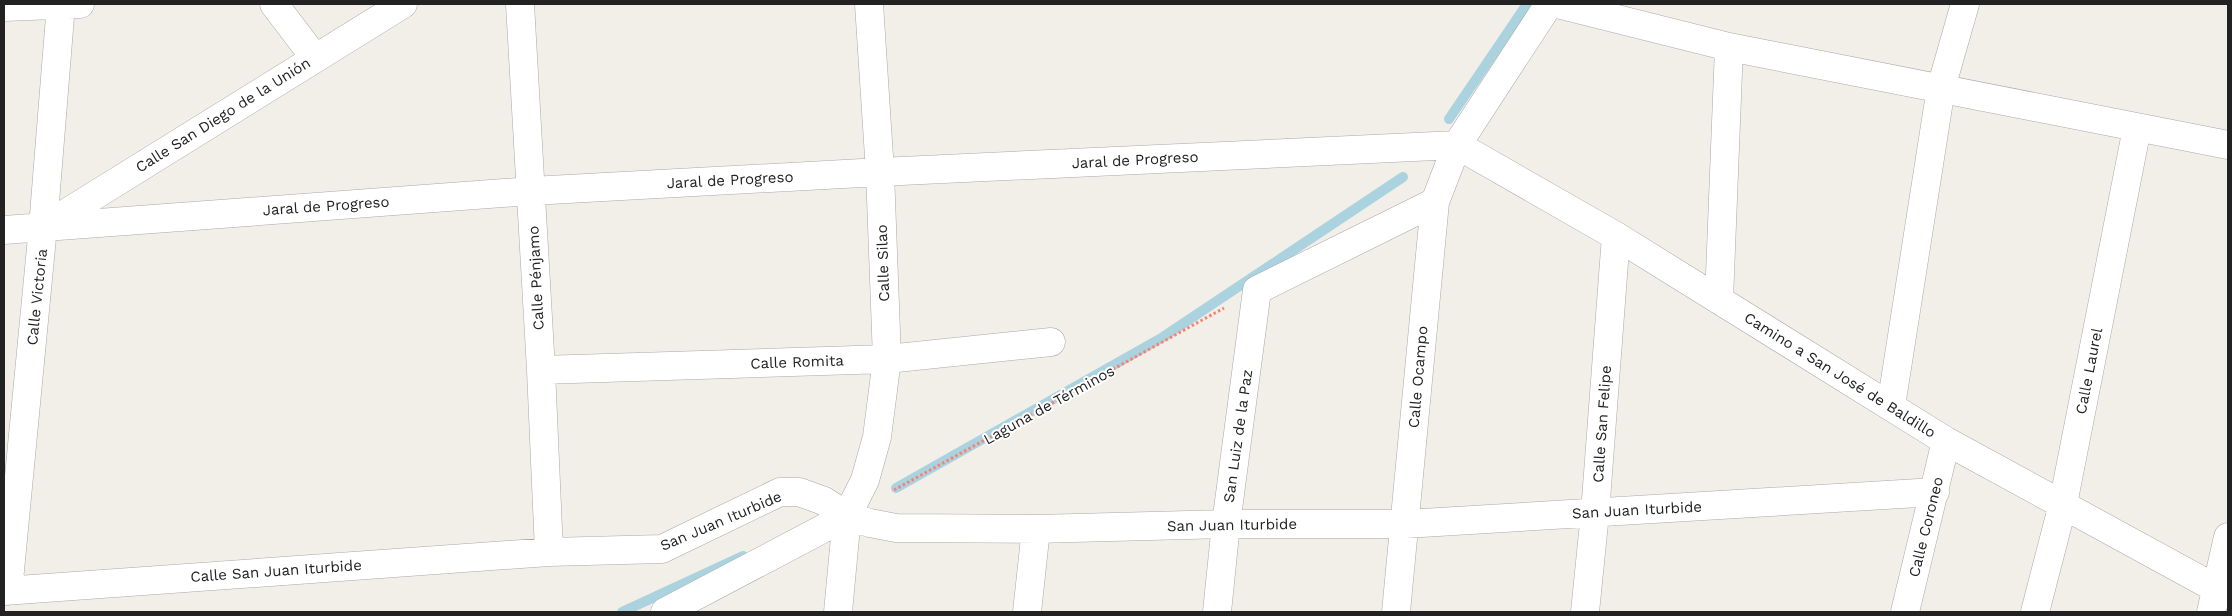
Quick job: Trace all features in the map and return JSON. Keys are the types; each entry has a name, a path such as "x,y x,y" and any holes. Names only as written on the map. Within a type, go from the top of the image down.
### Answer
{"street":[{"path":"4,7 68,4"},
{"name":"Calle Victoria","path":"6,591 68,4"},
{"path":"274,4 315,58"},
{"name":"Calle San Diego de la Unión","path":"44,227 403,4"},
{"name":"Calle Pénjamo","path":"520,4 542,370 549,552"},
{"name":"Calle Silao","path":"847,516 865,480 877,438 887,359 880,172 869,4"},
{"name":"Calle Ocampo","path":"1396,612 1434,202 1457,146 1549,4"},
{"path":"1557,4 1729,47 2228,145"},
{"path":"1891,406 1941,88 1965,4"},
{"path":"1718,300 1729,47"},
{"name":"Calle Laurel","path":"2035,612 2063,504 2137,128"},
{"name":"Jaral de Progreso","path":"4,230 531,192 880,172 1457,146"},
{"name":"Camino a San José de Baldillo","path":"1457,146 1616,236 1946,441 2063,504 2218,598"},
{"path":"1257,290 1434,202"},
{"name":"Calle San Felipe","path":"1585,612 1596,513 1616,236"},
{"name":"San Luiz de la Paz","path":"1217,612 1226,524 1257,290"},
{"name":"Calle Romita","path":"542,370 887,359 1051,342"},
{"name":"Calle Coroneo","path":"1905,612 1946,441"},
{"name":"San Juan Iturbide","path":"549,552 662,549 780,492 799,492 824,501 847,516 896,528 1036,529 1226,524 1405,524 1935,492"},
{"path":"665,612 847,516"},
{"path":"838,612 847,516"},
{"path":"1027,612 1036,529"},
{"path":"2218,598 2228,537"},
{"name":"Calle San Juan Iturbide","path":"6,591 549,552"}],"path":[{"name":"Laguna de Términos","path":"891,492 1257,290"}],"waterway":[{"path":"1449,119 1527,4"},
{"path":"896,488 1163,337 1403,177"},
{"path":"622,612 743,556"}]}
